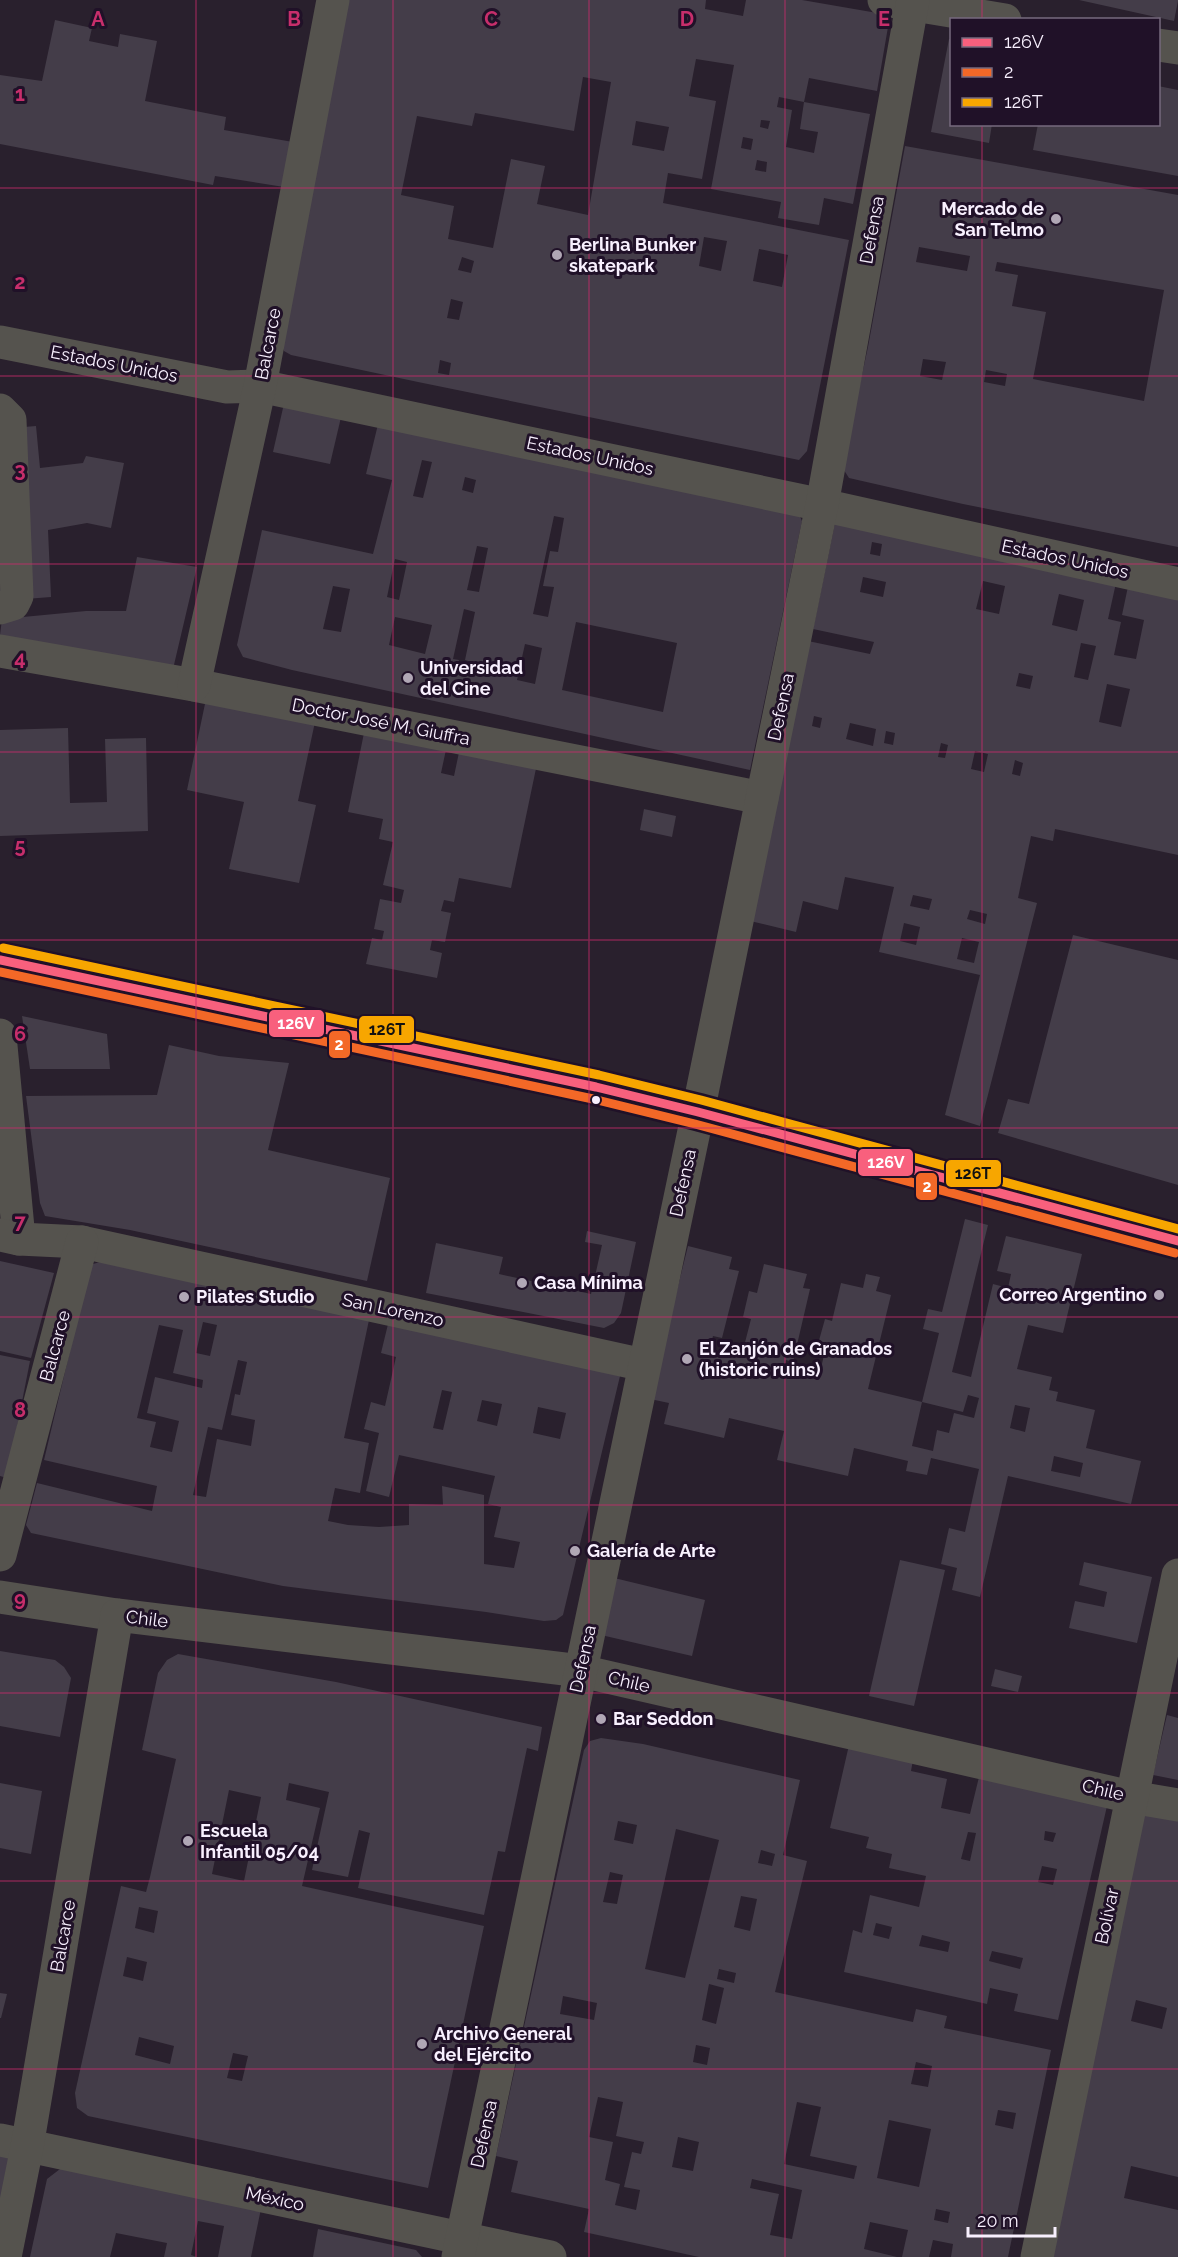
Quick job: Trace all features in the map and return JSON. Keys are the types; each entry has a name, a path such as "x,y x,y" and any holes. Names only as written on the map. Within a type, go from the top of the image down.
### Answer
{"main road":[{"path":"0,960 597,1087 1178,1241"}],"street":[{"name":"Balcarce","path":"194,685 260,386 333,0"},
{"path":"903,1 994,18"},
{"name":"Defensa","path":"460,2248 698,1112 822,505 903,1"},
{"path":"1160,45 1178,48"},
{"name":"Estados Unidos","path":"0,342 227,387 260,386 822,505 1178,584"},
{"path":"0,410 10,420 17,596 13,604 0,608"},
{"name":"Doctor José M. Giuffra","path":"0,651 194,685 762,798"},
{"path":"0,1035 10,1237"},
{"name":"San Lorenzo","path":"10,1237 82,1242 644,1365"},
{"name":"Balcarce","path":"0,1555 82,1242"},
{"name":"Bolívar","path":"1037,2257 1178,1575"},
{"name":"Chile","path":"0,1598 117,1615 581,1671 1131,1797 1178,1805"},
{"name":"Balcarce","path":"5,2257 14,2143 117,1615"},
{"name":"México","path":"14,2143 460,2248 550,2257"}],"building":[{"path":"345,0 706,0 705,9 743,16 746,0 802,0 883,14 888,27 877,91 809,78 804,102 870,114 853,204 824,198 819,225 778,218 781,202 711,189 734,65 696,59 689,96 716,101 702,179 668,173 663,203 849,240 807,451 799,460 291,355 284,351 281,343","holes":["583,77 611,82 588,215 537,204 545,166 511,159 493,248 448,239 454,206 401,195 417,116 472,126 475,113 574,131","779,97 804,102 800,129 818,132 814,153 786,147 792,110 777,107","761,120 770,121 768,129 760,127","636,121 669,127 664,151 632,145","743,137 753,139 751,150 741,148","757,160 767,162 766,172 755,170","704,237 727,241 721,271 699,266","759,249 788,255 782,287 753,281","462,257 474,261 471,273 458,270","451,299 463,302 459,320 447,318","440,360 451,363 449,375 438,373"]},
{"path":"1079,0 1178,0 1178,1 1174,21"},
{"path":"55,20 92,28 89,41 118,47 120,34 157,41 145,101 226,117 224,130 293,142 284,187 215,176 213,185 0,144 0,75 42,81"},
{"path":"950,39 950,126 992,126 989,143 931,132"},
{"path":"1160,86 1178,90 1178,176 1033,150 1038,126 1160,126"},
{"path":"905,146 1178,195 1178,547 963,504 849,478 842,467 868,347","holes":["919,247 970,256 967,271 916,262","997,262 1164,290 1144,401 1033,379 1046,312 1012,306 1018,275 995,271","923,359 946,362 942,380 920,376","986,370 1007,374 1005,386 984,382"]},
{"path":"289,404 342,413 330,464 273,452 283,408"},
{"path":"380,416 796,507 802,521 750,770 292,670 243,657 237,645 262,530 373,554 392,480 366,474","holes":["422,460 432,462 423,498 413,496","465,477 476,480 473,493 462,490","554,516 564,518 558,552 550,551 543,586 554,587 548,617 533,614","477,546 488,548 479,592 467,590","395,559 407,562 399,600 387,597","333,586 350,589 341,632 323,629","464,609 475,612 465,660 476,663 474,671 458,668 459,660 453,659","395,617 432,625 425,654 389,645","576,622 677,643 663,712 562,690","525,644 542,648 535,684 517,680"]},
{"path":"36,426 40,468 83,463 86,456 124,463 111,528 87,523 48,530 51,597 0,601 0,429"},
{"path":"835,523 1118,574 1108,619 1121,622 1114,655 1136,659 1144,620 1122,615 1130,577 1178,588 1178,855 1055,829 1053,841 1031,836 1018,898 1037,903 980,1126 945,1115 980,975 879,952 894,887 845,877 838,910 803,901 796,932 746,920 808,641 870,654 874,642 813,629","holes":["872,542 882,544 880,556 870,554","863,577 886,582 883,597 860,592","983,581 1005,586 999,614 976,609","1059,594 1084,600 1077,631 1052,625","1081,643 1096,646 1088,680 1074,677","1019,673 1033,676 1030,689 1016,686","1107,684 1130,689 1121,727 1099,722","814,716 822,718 820,728 812,726","850,723 876,729 873,746 846,739","886,731 895,733 893,745 884,743","941,743 948,745 945,758 938,757","975,751 988,754 984,772 971,769","1015,760 1023,763 1020,776 1012,774","913,895 932,899 929,910 910,906","970,910 987,914 985,924 967,919","904,923 920,927 916,945 900,941","962,938 979,942 974,963 957,959"]},
{"path":"137,557 197,567 173,669 0,635 2,619 86,611 126,611"},
{"path":"206,699 315,722 298,801 316,805 299,883 229,869 244,802 187,790"},
{"path":"68,728 70,803 107,802 105,739 146,738 148,831 0,836 0,730"},
{"path":"365,728 447,745 441,773 454,776 461,743 538,759 511,888 459,878 454,902 444,900 441,911 451,913 445,942 432,940 430,950 442,953 437,978 366,964 372,938 382,940 384,931 374,929 380,899 401,903 404,890 383,885 393,842 379,839 383,819 348,812"},
{"path":"644,809 676,816 672,837 640,830"},
{"path":"1073,935 1178,960 1178,1185 998,1133 1008,1099 1029,1104"},
{"path":"22,1016 107,1034 110,1069 30,1069"},
{"path":"169,1045 219,1056 289,1063 268,1150 390,1178 367,1281 130,1230 45,1216 40,1203 26,1096 157,1095"},
{"path":"965,1219 988,1225 952,1372 971,1377 993,1284 1008,1288 1011,1274 997,1271 1006,1236 1082,1254 1063,1333 1028,1325 1017,1369 1052,1377 1049,1390 1058,1392 1056,1401 1095,1410 1086,1448 1141,1461 1131,1504 1008,1476 980,1597 952,1590 957,1568 941,1564 949,1528 965,1532 979,1469 931,1458 927,1475 906,1471 908,1461 854,1448 848,1476 777,1460 784,1431 729,1418 724,1438 664,1424 669,1403 650,1399 688,1246 732,1257 729,1269 739,1271 722,1338 713,1336 709,1351 741,1358 751,1319 743,1317 749,1291 757,1293 764,1264 807,1274 803,1288 810,1289 793,1362 786,1360 784,1369 819,1377 826,1346 818,1344 825,1319 832,1321 841,1283 863,1288 866,1274 880,1277 876,1291 891,1295 868,1389 922,1402 939,1333 923,1329 928,1309 942,1312","holes":["968,1395 979,1398 974,1418 954,1413 949,1433 937,1430 933,1451 912,1446 922,1402 963,1412","1015,1405 1030,1408 1025,1432 1010,1428","1054,1456 1083,1463 1080,1477 1051,1471"]},
{"path":"587,1231 636,1242 621,1313 614,1323 604,1328 426,1293 436,1243 503,1257 499,1274 591,1294 602,1245 585,1242"},
{"path":"0,1261 54,1273 31,1358 0,1351"},
{"path":"100,1262 369,1320 344,1438 369,1443 360,1493 335,1488 328,1521 379,1527 409,1525 409,1504 443,1505 442,1486 484,1495 484,1564 514,1568 520,1542 494,1537 501,1507 488,1504 495,1476 399,1455 389,1497 366,1491 379,1433 364,1429 371,1402 385,1406 396,1357 381,1353 389,1320 620,1376 563,1615 556,1620 544,1621 283,1586 31,1533 26,1525 37,1483 152,1511 157,1486 44,1460 89,1271 93,1264","holes":["203,1322 217,1325 210,1356 196,1353","159,1325 183,1330 173,1373 203,1380 202,1388 155,1377 147,1413 179,1421 172,1452 150,1447 156,1422 137,1418","238,1360 247,1362 240,1395 235,1394 231,1415 255,1420 251,1446 217,1439 206,1497 193,1495 208,1427 222,1430","442,1390 452,1392 443,1430 433,1428","482,1400 502,1404 497,1426 477,1421","538,1407 566,1413 560,1439 533,1433"]},
{"path":"0,1355 30,1361 7,1478 0,1476"},
{"path":"900,1560 945,1570 914,1706 869,1696"},
{"path":"1084,1562 1152,1577 1137,1643 1069,1628 1075,1601 1104,1607 1107,1592 1079,1585"},
{"path":"606,1576 705,1600 692,1656 601,1635"},
{"path":"0,1651 55,1660 64,1667 71,1678 60,1737 0,1726"},
{"path":"178,1654 336,1682 542,1727 538,1751 527,1748 505,1852 498,1851 484,1915 358,1888 370,1833 359,1830 348,1877 312,1870 329,1792 289,1783 286,1800 320,1808 302,1886 484,1926 428,2188 88,2116 77,2108 75,2093 121,1886 146,1892 176,1759 142,1750 158,1673 167,1660","holes":["229,1790 261,1797 244,1881 212,1874","139,1907 158,1911 154,1933 135,1928","127,1957 147,1962 143,1981 123,1976","139,2037 174,2046 170,2064 135,2055","233,2053 248,2056 242,2081 227,2078"]},
{"path":"995,1669 1022,1676 1018,1692 991,1686"},
{"path":"1167,1715 1178,1718 1178,1780 1153,1775"},
{"path":"601,1738 643,1744 800,1780 783,1855 807,1861 775,1992 913,2022 916,2009 947,2016 944,2028 1051,2050 1008,2257 951,2257 953,2244 933,2240 929,2257 902,2257 908,2230 870,2222 864,2249 897,2257 699,2257 584,2232 589,2209 511,2192 518,2161 496,2156 584,1750 590,1741","holes":["618,1821 637,1825 633,1844 614,1840","676,1829 719,1840 685,1978 645,1969","761,1850 775,1854 772,1866 758,1863","610,1872 623,1875 617,1904 603,1902","741,1896 757,1899 750,1931 734,1927","719,1969 736,1973 734,1983 717,1979","709,1984 724,1988 716,2024 702,2020","563,1996 597,2003 594,2020 560,2014","696,2045 710,2048 707,2065 693,2062","916,2062 932,2066 928,2087 911,2084","598,2097 623,2102 616,2136 644,2142 641,2154 632,2152 624,2187 640,2190 636,2210 615,2205 620,2184 605,2180 613,2142 589,2137","797,2102 821,2107 810,2156 857,2166 854,2179 784,2164","998,2110 1016,2113 1013,2129 995,2125","889,2120 931,2129 919,2187 877,2178","678,2137 699,2142 693,2171 672,2167","752,2179 802,2190 792,2239 770,2235 779,2194 750,2188","936,2209 950,2212 948,2223 934,2220"]},
{"path":"849,1745 913,1760 911,1771 947,1779 941,1808 970,1814 979,1777 1107,1806 1058,2020 1014,2011 1018,1994 990,1988 987,2004 844,1972 853,1930 862,1933 870,1895 919,1907 926,1876 889,1868 892,1854 866,1848 869,1837 830,1828","holes":["1045,1831 1056,1833 1053,1842 1044,1840","968,1832 976,1833 970,1861 961,1859","1042,1866 1057,1869 1053,1885 1038,1882","876,1923 892,1927 889,1939 873,1935","922,1935 950,1942 948,1952 919,1946","992,1951 1023,1958 1020,1969 989,1961"]},
{"path":"0,1783 42,1791 31,1854 0,1848"},
{"path":"1178,1810 1178,2177 1131,2166 1124,2198 1178,2210 1178,2257 1041,2257 1139,1816","holes":["1136,2000 1167,2008 1162,2029 1131,2021"]},
{"path":"0,1993 7,1994 1,2018 0,2018"},
{"path":"0,2149 15,2166 0,2227"},
{"path":"73,2159 263,2199 251,2257 218,2257 224,2226 198,2221 191,2255 197,2257 164,2257 167,2243 116,2233 110,2257 30,2257 47,2179"},
{"path":"318,2229 416,2250 422,2257 313,2257"}],"transit line":[{"name":"126T","path":"3,948 599,1075 701,1100 1178,1229"},
{"name":"126V","path":"0,960 596,1087 698,1112 1178,1241"},
{"name":"2","path":"0,972 593,1099 695,1124 1175,1253"}],"place":[{"name":"Mercado de San Telmo","path":"1056,219"},
{"name":"Berlina Bunker skatepark","path":"557,255"},
{"name":"Universidad del Cine","path":"408,678"},
{"name":"Casa Mínima","path":"522,1283"},
{"name":"Correo Argentino","path":"1159,1295"},
{"name":"Pilates Studio","path":"184,1297"},
{"name":"El Zanjón de Granados (historic ruins)","path":"687,1359"},
{"name":"Galería de Arte","path":"575,1551"},
{"name":"Bar Seddon","path":"601,1719"},
{"name":"Escuela Infantil 05/04","path":"188,1841"},
{"name":"Archivo General del Ejército","path":"422,2044"}]}
